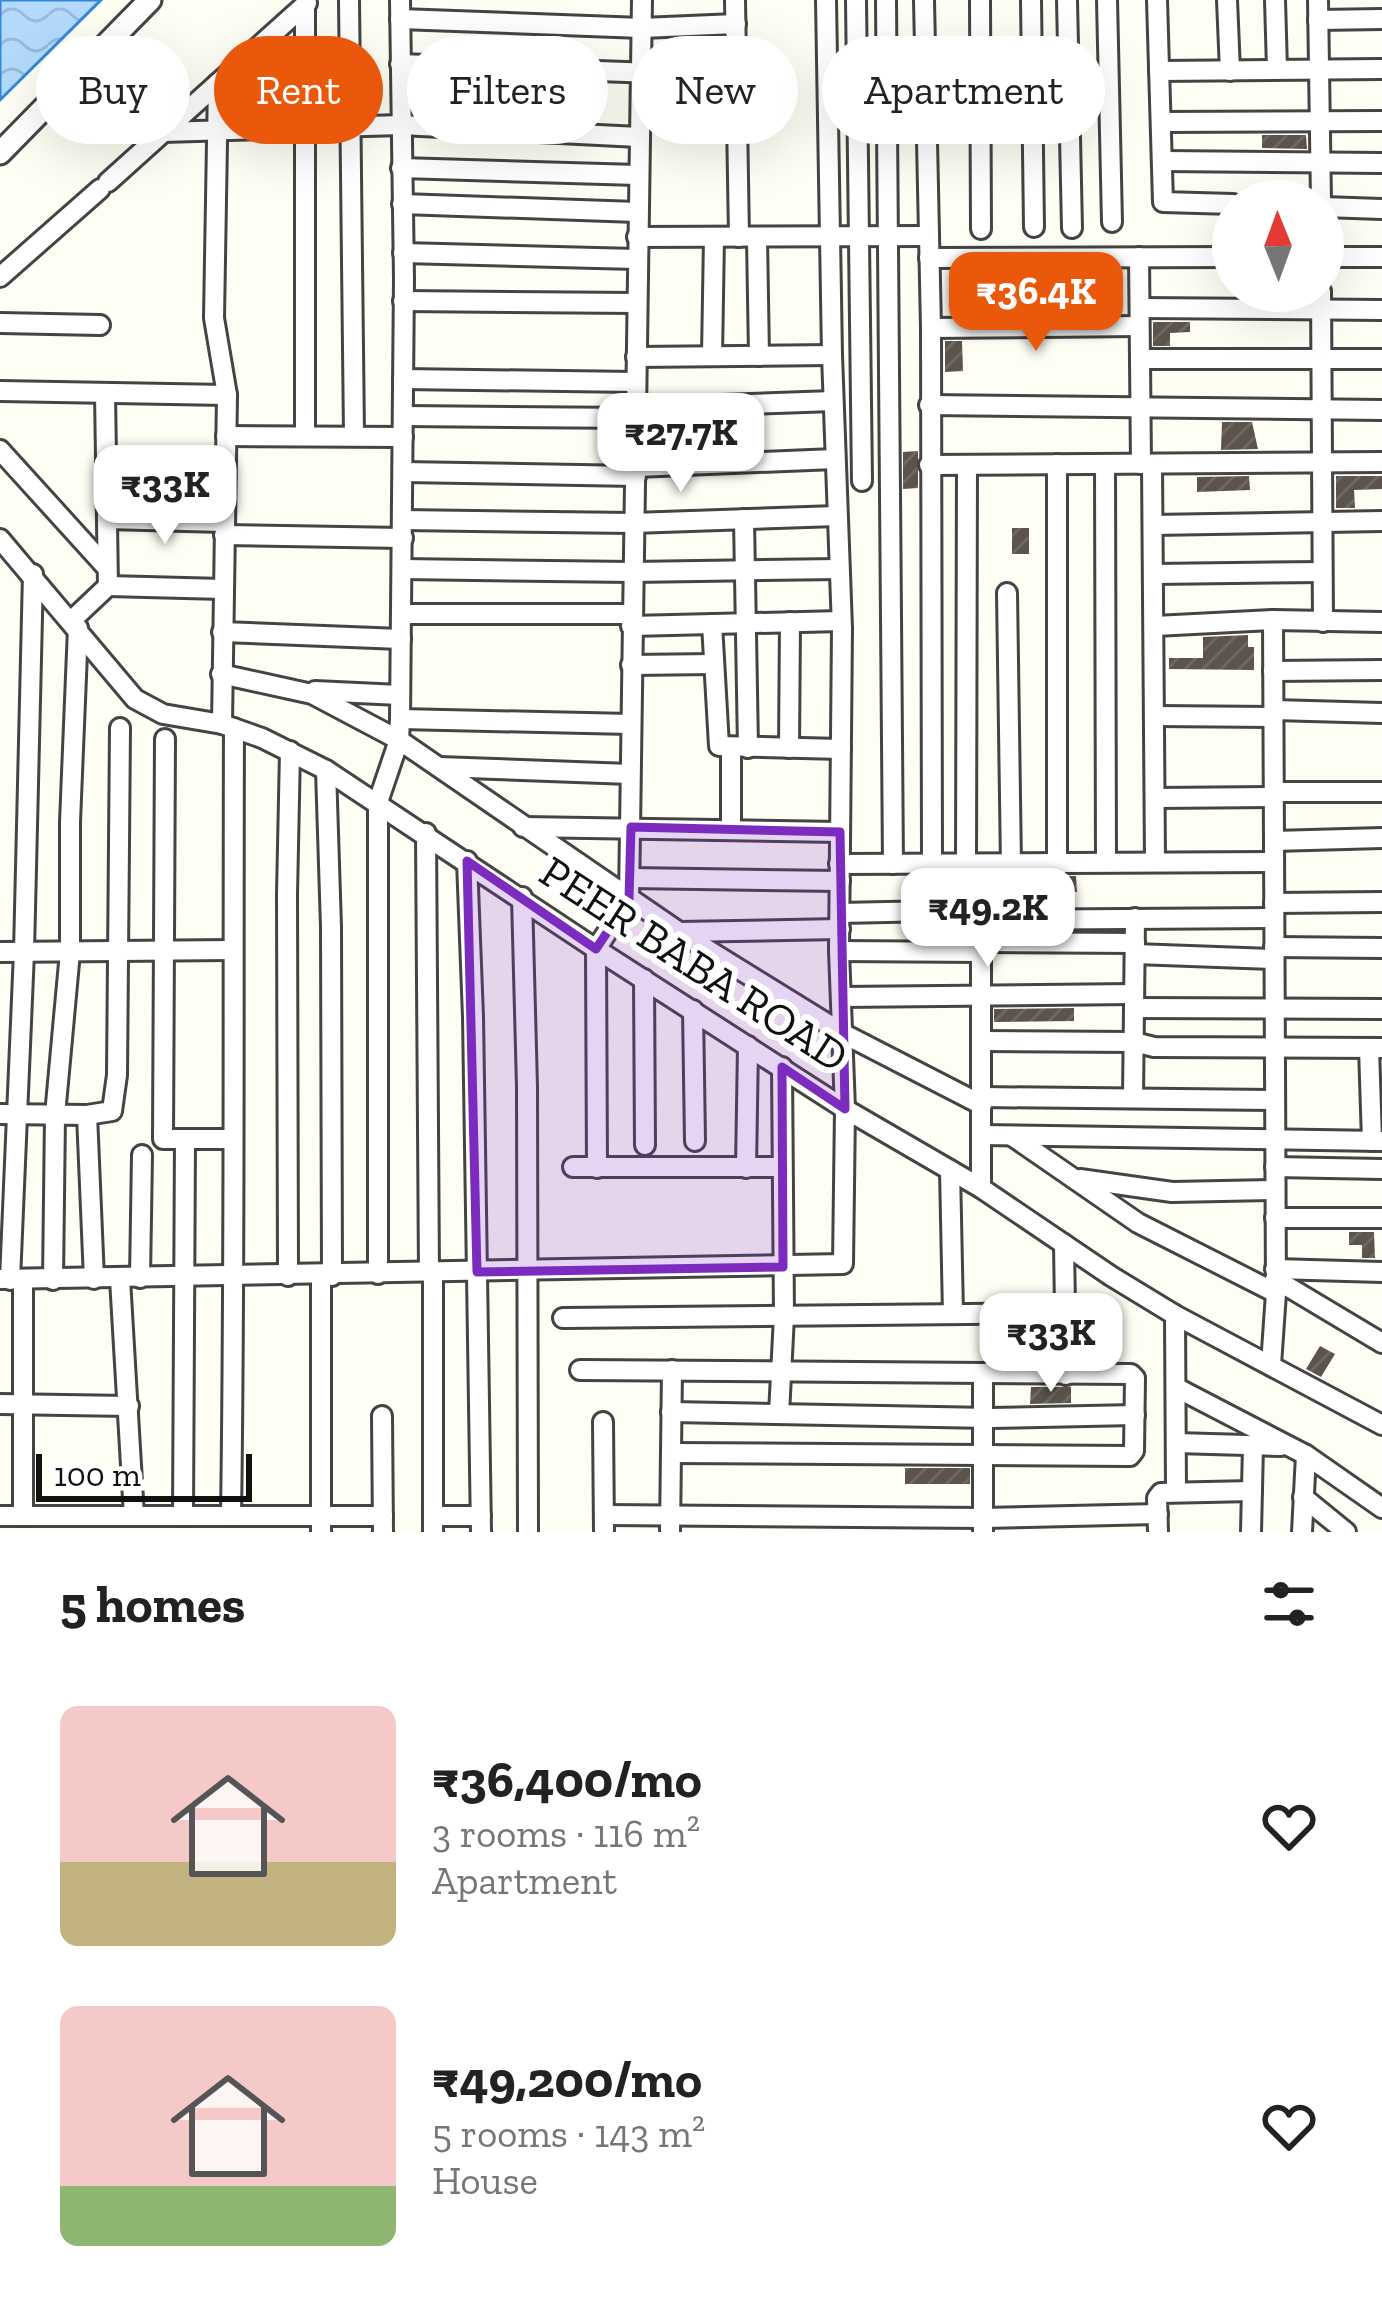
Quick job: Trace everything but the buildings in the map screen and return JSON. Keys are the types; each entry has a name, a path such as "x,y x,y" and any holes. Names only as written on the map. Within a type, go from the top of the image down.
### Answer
{"street":[{"path":"0,153 150,0"},
{"path":"350,0 351,36"},
{"path":"642,0 642,36"},
{"path":"735,0 736,36"},
{"path":"11,1280 843,1264 842,621 826,0"},
{"path":"856,0 862,481"},
{"path":"886,0 893,864"},
{"path":"924,0 931,328 932,864"},
{"path":"980,0 981,230"},
{"path":"1031,0 1034,227"},
{"path":"1067,0 1072,227"},
{"path":"1107,0 1112,222"},
{"path":"1157,0 1163,202 1212,203"},
{"path":"1227,0 1230,71"},
{"path":"1275,0 1277,69"},
{"path":"270,36 308,2"},
{"path":"307,36 308,2"},
{"path":"378,1274 379,802 399,740 400,719 404,301 400,10 642,28 736,25"},
{"path":"1321,180 1318,10 1382,19"},
{"path":"400,64 632,73"},
{"path":"1159,71 1382,69"},
{"path":"190,108 214,87"},
{"path":"1161,122 1382,122"},
{"path":"383,126 632,137"},
{"path":"0,278 150,144"},
{"path":"216,144 214,318 227,395 221,674 228,726 233,950 231,1516"},
{"path":"303,144 305,436"},
{"path":"353,144 354,435"},
{"path":"597,1168 596,949 629,899 639,144"},
{"path":"741,144 759,356"},
{"path":"1162,161 1382,164"},
{"path":"401,168 638,175"},
{"path":"402,204 637,212"},
{"path":"1344,206 1382,209"},
{"path":"637,237 928,236"},
{"path":"712,356 714,237"},
{"path":"403,253 636,259"},
{"path":"1138,257 1141,407 1154,525 1155,862"},
{"path":"929,258 1212,257"},
{"path":"1344,257 1382,257"},
{"path":"404,301 636,303"},
{"path":"1344,304 1382,310"},
{"path":"931,328 1212,310"},
{"path":"1321,312 1323,622"},
{"path":"0,323 100,326"},
{"path":"636,357 832,355"},
{"path":"1140,359 1382,359"},
{"path":"403,379 636,382"},
{"path":"0,392 227,395"},
{"path":"53,1280 56,1115 70,952 75,624 107,577 106,393"},
{"path":"403,416 636,413 833,401"},
{"path":"929,404 1382,410"},
{"path":"226,436 403,437"},
{"path":"0,450 107,577 223,589"},
{"path":"403,472 636,471 836,459"},
{"path":"929,465 1382,462"},
{"path":"1057,464 1057,864"},
{"path":"1106,464 1106,862"},
{"path":"967,465 974,865 981,915 981,1188"},
{"path":"106,519 224,528 402,529 838,516"},
{"path":"731,829 748,623 744,520"},
{"path":"1154,525 1382,521"},
{"name":"PEER BABA ROAD","path":"0,539 135,699 163,713 228,726 326,770 845,1109 981,1188 1175,1315 1381,1422"},
{"path":"402,569 839,569"},
{"path":"1154,574 1322,572"},
{"path":"23,1516 24,1404 11,1280 8,1114 24,952 33,574"},
{"path":"1007,593 1011,865"},
{"path":"401,614 712,624 842,621"},
{"path":"1155,626 1273,620 1382,622"},
{"path":"1271,1365 1276,1280 1273,620"},
{"path":"789,748 790,622"},
{"path":"712,624 717,742 740,747 841,748"},
{"path":"222,632 401,639"},
{"path":"631,665 714,664"},
{"path":"1274,670 1382,670"},
{"path":"221,674 312,694 399,740 679,932 844,1034 981,1101 1275,1100"},
{"path":"294,690 400,695"},
{"path":"1155,716 1382,713"},
{"path":"400,719 631,724"},
{"path":"8,1114 105,1114 114,1104 120,728"},
{"path":"165,739 163,1139 231,1139"},
{"path":"288,1276 290,752"},
{"path":"439,767 631,774"},
{"path":"321,1524 332,927 326,770"},
{"path":"1155,798 1382,792"},
{"path":"523,827 840,832"},
{"path":"426,833 433,1524 481,1524 467,861"},
{"path":"1274,841 1382,838"},
{"path":"629,878 840,872 893,864 1274,862"},
{"path":"522,897 528,1532"},
{"path":"679,932 981,915 1136,919 1382,902"},
{"path":"1133,1098 1136,919"},
{"path":"839,951 981,947 1274,953 1382,948"},
{"path":"0,952 233,950"},
{"path":"644,979 645,1144"},
{"path":"842,997 1382,1009"},
{"path":"693,1010 695,1141"},
{"path":"981,1135 1377,1141 1376,1048 982,1041"},
{"path":"746,1168 748,1046"},
{"path":"779,1414 784,1316 782,1067"},
{"path":"87,1115 94,1279"},
{"path":"1012,1136 1138,1223 1276,1280 1382,1343"},
{"path":"183,1516 185,1139"},
{"path":"125,1522 130,1278 142,1155"},
{"path":"573,1167 781,1167"},
{"path":"1275,1167 1382,1169"},
{"path":"950,1170 953,1314"},
{"path":"1076,1178 1172,1192 1274,1190"},
{"path":"1275,1218 1382,1218"},
{"path":"1064,1244 1066,1375"},
{"path":"1276,1280 1382,1272"},
{"path":"563,1318 1063,1313"},
{"path":"1175,1315 1175,1491"},
{"path":"580,1370 1133,1376 1134,1451 1130,1456 671,1453"},
{"path":"670,1523 672,1370"},
{"path":"983,1376 983,1525"},
{"path":"1177,1388 1306,1455 1382,1508"},
{"path":"0,1403 129,1406"},
{"path":"671,1412 984,1418 1135,1415"},
{"path":"0,1516 125,1522 231,1516 383,1524 382,1416"},
{"path":"603,1422 604,1524 1158,1523 1161,1493 1252,1491"},
{"path":"1176,1443 1286,1447"},
{"path":"1251,1532 1253,1445"},
{"path":"1302,1532 1306,1455"},
{"path":"1304,1497 1346,1532"}],"highlighted area":[{"path":"631,827 840,832 845,1109 782,1067 783,1267 477,1272 467,861 596,949 629,899"}],"water":[{"path":"0,0 101,0 65,36 36,36 36,64 0,100"}]}
